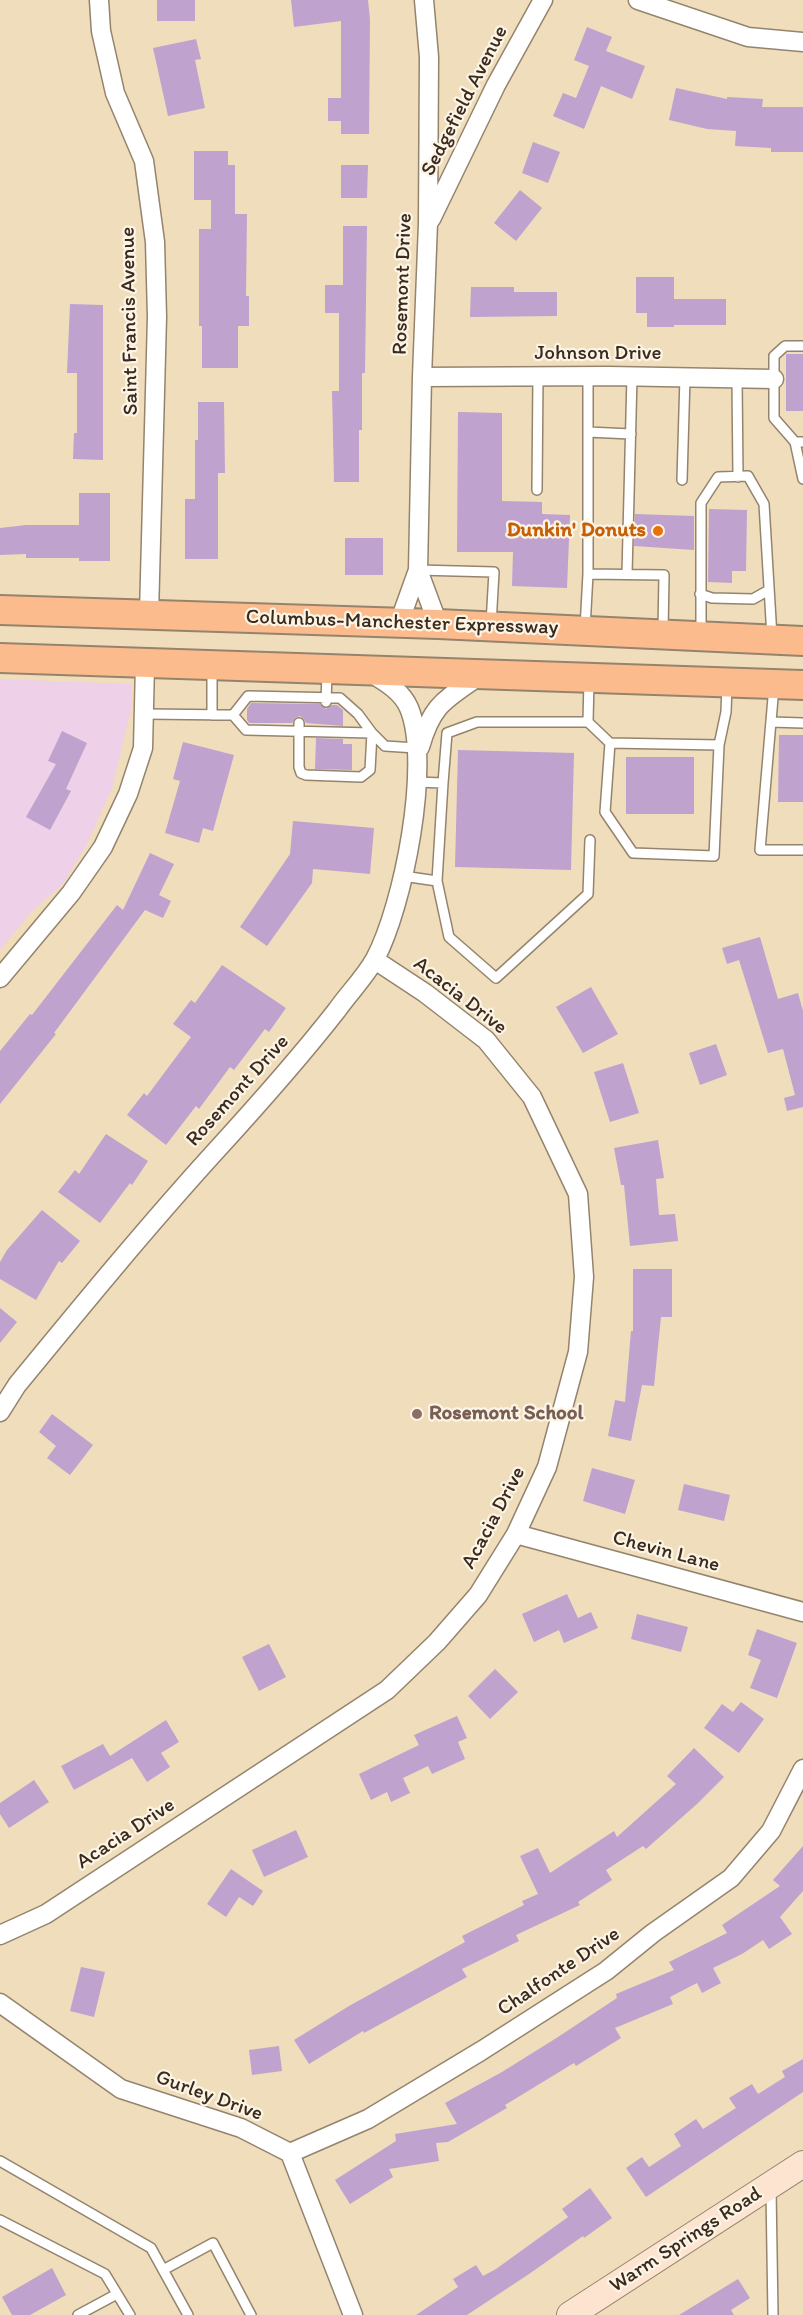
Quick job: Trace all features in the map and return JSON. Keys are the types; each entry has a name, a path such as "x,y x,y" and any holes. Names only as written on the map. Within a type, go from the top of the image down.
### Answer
{"main road":[{"name":"Columbus-Manchester Expressway","path":"0,610 491,626 803,641"},
{"path":"0,658 212,666 326,690 368,672 803,685"},
{"name":"Warm Springs Road","path":"570,2315 803,2164"}],"street":[{"name":"Saint Francis Avenue","path":"99,0 101,31 115,93 144,161 155,242 157,317 150,614"},
{"name":"Rosemont Drive","path":"399,623 418,570 428,223 429,57 424,0"},
{"name":"Sedgefield Avenue","path":"428,223 496,85 543,0"},
{"path":"638,0 748,37 803,42"},
{"name":"Johnson Drive","path":"422,377 632,376 774,380"},
{"name":"Rosemont Drive","path":"418,570 438,624"},
{"path":"0,978 71,893 103,847 128,794 143,748 145,664"},
{"name":"Rosemont Drive","path":"0,1412 17,1385 134,1242 296,1063 375,960 392,922 403,876 414,813 417,753 409,707 390,684 368,672"},
{"name":"Rosemont Drive","path":"417,753 434,711 478,676"},
{"name":"Acacia Drive","path":"0,1935 46,1914 387,1690 437,1642 477,1595 516,1534 547,1467 578,1352 584,1277 578,1194 532,1097 486,1040 425,993 375,960"},
{"name":"Chevin Lane","path":"516,1534 803,1612"},
{"name":"Chalfonte Drive","path":"290,2153 368,2119 481,2051 606,1971 653,1933 730,1878 771,1831 803,1769"},
{"name":"Gurley Drive","path":"0,2003 121,2089 241,2128 290,2153"},
{"path":"290,2153 353,2315"}],"lane":[{"path":"803,346 785,346 774,356 774,418 799,442 803,479"},
{"path":"537,490 538,376"},
{"path":"585,631 588,574 588,376"},
{"path":"627,574 632,376"},
{"path":"682,480 685,377"},
{"path":"737,379 738,477"},
{"path":"588,432 631,434"},
{"path":"701,636 701,503 718,477 748,476 764,504 772,639"},
{"path":"418,570 494,572 491,626"},
{"path":"588,574 664,575 663,634"},
{"path":"700,594 712,598 753,598 769,590"},
{"path":"212,666 212,715"},
{"path":"588,722 589,678"},
{"path":"610,742 605,812 633,853 714,856 719,745 726,712 728,681"},
{"path":"774,683 760,850 803,850"},
{"path":"233,715 248,696 270,700 298,700 326,690 340,698 358,714 385,746 417,753"},
{"path":"145,714 233,715 246,730 299,727 372,733"},
{"path":"590,840 588,894 496,978 449,937 437,881 447,733 477,722 588,722 610,742 719,745"},
{"path":"771,722 803,723"},
{"path":"299,727 298,767 306,775 361,777 367,775 370,770 372,733"},
{"path":"416,782 443,783"},
{"path":"403,876 437,881"},
{"path":"0,2161 151,2248 188,2315"},
{"path":"771,2185 773,2315"},
{"path":"0,2220 105,2274 129,2315"},
{"path":"163,2271 213,2243 250,2315"},
{"path":"78,2315 117,2294"}],"shaded area":[{"path":"0,679 132,684 132,705 112,788 86,846 63,884 32,911 0,950"}],"building":[{"path":"157,0 195,0 195,21 157,21"},
{"path":"291,0 368,0 370,19 369,134 341,134 341,121 328,121 328,98 341,98 341,21 294,27"},
{"path":"587,27 612,37 606,51 645,66 632,99 601,86 584,129 553,116 563,93 576,98 589,66 574,60"},
{"path":"196,39 201,59 195,60 205,108 168,116 153,48"},
{"path":"676,88 727,99 727,97 763,99 762,107 803,107 803,152 771,152 771,148 735,146 736,131 707,129 669,120"},
{"path":"533,142 560,152 548,183 522,173"},
{"path":"194,151 228,151 228,165 235,165 235,214 247,214 246,296 249,296 249,326 238,326 238,368 202,368 202,326 199,326 199,229 211,229 211,200 194,200"},
{"path":"341,165 368,165 367,198 341,198"},
{"path":"520,190 542,208 516,241 494,223"},
{"path":"343,226 367,226 365,373 362,373 359,482 334,482 332,391 339,391 339,313 325,313 325,285 343,285"},
{"path":"636,277 674,277 674,299 726,299 726,325 647,327 647,313 636,313"},
{"path":"471,287 514,287 514,292 557,292 557,316 470,317"},
{"path":"70,304 103,305 103,460 73,459 74,433 77,433 77,373 67,373"},
{"path":"786,354 803,354 803,411 786,411"},
{"path":"198,402 224,402 225,473 218,473 218,559 185,559 185,499 195,499 195,440 198,440"},
{"path":"458,412 502,413 502,501 542,502 542,514 570,515 567,588 512,586 513,552 457,552"},
{"path":"79,493 110,493 110,561 79,561 79,558 26,558 26,554 0,555 0,528 26,525 79,525"},
{"path":"709,509 747,510 746,571 732,571 732,583 708,582"},
{"name":"Dunkin' Donuts","path":"635,514 694,516 694,550 634,546"},
{"path":"345,538 383,538 383,575 345,575"},
{"path":"251,703 320,704 326,709 337,705 343,710 343,726 306,723 300,716 292,723 249,723 247,709"},
{"path":"62,731 87,743 66,789 71,791 50,830 26,817 56,764 48,761"},
{"path":"779,735 803,735 803,802 778,802"},
{"path":"316,738 343,739 343,744 352,744 352,770 315,769"},
{"path":"183,742 234,755 213,831 203,828 199,843 165,833 180,781 173,779"},
{"path":"458,750 574,753 571,870 455,867"},
{"path":"626,757 694,757 694,814 626,814"},
{"path":"293,821 374,828 370,874 313,869 312,883 267,946 240,927 290,854"},
{"path":"150,853 174,864 159,895 171,901 163,918 145,910 54,1033 56,1034 0,1104 0,1051 30,1014 32,1015 117,905 123,910"},
{"path":"760,937 778,999 798,993 803,1011 803,1107 787,1111 784,1098 795,1095 783,1049 768,1053 739,960 727,964 722,948"},
{"path":"222,965 286,1008 269,1032 265,1029 234,1070 230,1067 199,1109 196,1106 166,1145 127,1115 144,1093 147,1096 191,1037 173,1024 191,1000 195,1003"},
{"path":"591,987 618,1034 583,1053 556,1007"},
{"path":"716,1044 727,1075 700,1085 689,1053"},
{"path":"623,1063 639,1113 610,1122 594,1072"},
{"path":"106,1134 148,1161 132,1185 130,1183 100,1223 58,1192 75,1170 79,1174"},
{"path":"658,1140 664,1178 656,1179 659,1215 675,1214 678,1241 630,1246 624,1185 621,1185 614,1148"},
{"path":"42,1210 80,1241 62,1263 59,1261 36,1300 0,1279 0,1262 7,1250"},
{"path":"633,1269 672,1269 672,1317 661,1317 654,1386 642,1385 631,1441 608,1436 615,1400 625,1402 631,1331 633,1331"},
{"path":"0,1308 17,1322 0,1343"},
{"path":"52,1414 93,1445 70,1475 47,1458 56,1446 39,1432"},
{"path":"592,1468 635,1480 625,1514 583,1501"},
{"path":"684,1484 730,1495 724,1521 678,1510"},
{"path":"567,1594 578,1618 591,1612 598,1628 564,1643 559,1630 534,1642 522,1614"},
{"path":"637,1614 688,1627 681,1652 631,1639"},
{"path":"757,1629 797,1643 777,1698 750,1688 761,1660 748,1655"},
{"path":"269,1644 286,1677 259,1691 242,1657"},
{"path":"495,1669 518,1692 490,1719 468,1696"},
{"path":"741,1702 764,1719 739,1753 704,1728 722,1704 733,1712"},
{"path":"457,1716 467,1738 458,1742 465,1759 432,1774 428,1766 403,1778 410,1793 391,1802 387,1792 371,1800 359,1774 419,1745 414,1735"},
{"path":"166,1720 179,1742 161,1753 170,1767 147,1782 132,1758 74,1790 61,1766 103,1744 110,1756"},
{"path":"694,1748 724,1777 646,1849 643,1846 606,1870 612,1880 578,1902 580,1905 516,1935 519,1941 462,1969 467,1977 364,2033 363,2031 309,2064 294,2040 349,2006 465,1942 462,1936 524,1905 522,1901 538,1894 520,1856 538,1848 550,1873 614,1831 617,1837 676,1784 667,1776"},
{"path":"34,1780 49,1802 9,1828 0,1814 0,1803"},
{"path":"296,1830 308,1857 264,1877 252,1850"},
{"path":"803,1846 803,1891 780,1917 792,1934 769,1949 763,1940 742,1954 713,1968 721,1983 702,1993 697,1983 670,1997 673,2004 615,2028 621,2038 576,2066 574,2063 505,2105 507,2108 448,2142 436,2143 439,2161 389,2169 393,2177 350,2204 335,2180 396,2141 395,2134 457,2124 445,2103 502,2072 558,2037 617,1998 616,1994 674,1970 669,1962 727,1933 722,1925 780,1886 773,1880"},
{"path":"231,1869 263,1891 253,1906 239,1897 226,1917 207,1904"},
{"path":"81,1967 105,1972 94,2017 70,2011"},
{"path":"279,2046 282,2071 252,2075 249,2050"},
{"path":"803,2059 803,2092 646,2197 626,2168 642,2157 649,2167 681,2146 674,2134 696,2119 703,2129 736,2108 729,2098 752,2084 758,2094 785,2077 782,2071"},
{"path":"590,2188 612,2218 467,2315 416,2315 458,2287 453,2279 476,2265 483,2276 496,2269 568,2217 562,2209"},
{"path":"52,2268 66,2295 30,2315 12,2315 2,2297"},
{"path":"738,2279 750,2298 731,2310 734,2315 679,2315"}],"place":[{"name":"Dunkin' Donuts","path":"658,531"},
{"name":"Rosemont School","path":"417,1414"}]}
